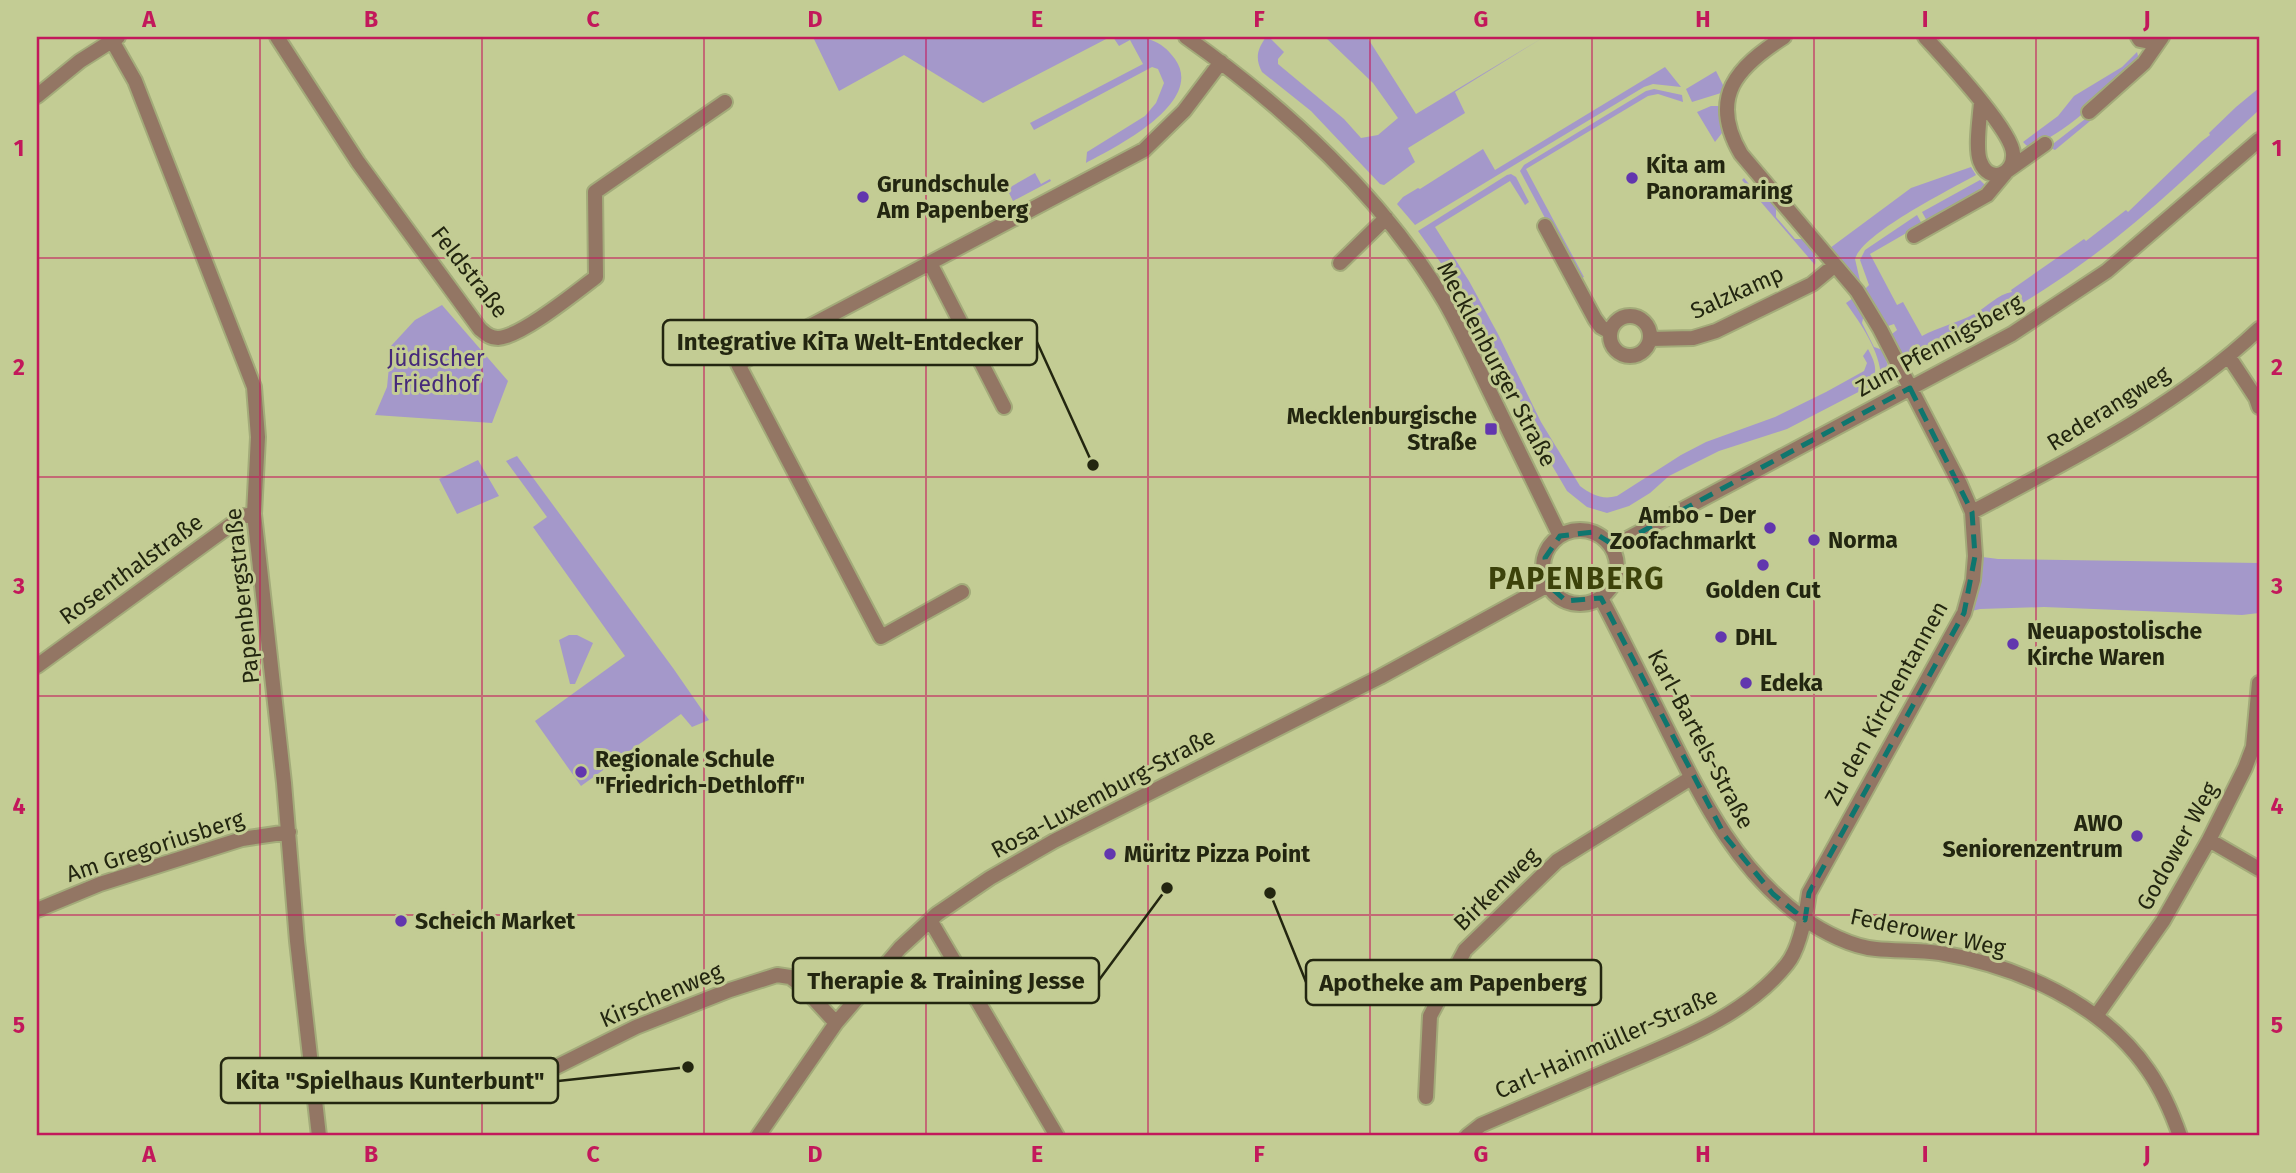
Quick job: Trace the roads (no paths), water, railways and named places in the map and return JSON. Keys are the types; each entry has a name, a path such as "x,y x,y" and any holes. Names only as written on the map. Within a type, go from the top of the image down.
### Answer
{"street":[{"name":"Feldstraße","path":"277,37 358,162 480,329 487,336 496,338 520,330 596,277 595,192 725,102"},
{"name":"Mecklenburger Straße","path":"1186,37 1221,62 1324,152 1402,238 1445,302 1560,536"},
{"name":"Zu den Kirchentannen","path":"1784,37 1751,59 1731,86 1728,101 1729,130 1745,159 1866,305 1961,485 1972,512 1975,556 1973,580 1964,613 1809,893 1805,920"},
{"path":"1914,236 1987,195 2013,161 2011,145 1981,102 1925,37"},
{"path":"2138,37 2150,42 2161,37"},
{"path":"2089,112 2144,63 2161,37"},
{"path":"37,96 114,38"},
{"name":"Papenbergstraße","path":"114,38 135,80 254,387 258,437 254,514 319,1136"},
{"path":"962,592 881,637 738,364 1144,150 1184,111 1221,62"},
{"path":"1981,102 1979,156 1981,164 1991,175 2007,171 2045,144"},
{"name":"Zum Pfennigsberg","path":"1612,547 2012,334 2106,271 2259,140"},
{"path":"1340,263 1386,218"},
{"name":"Salzkamp","path":"1545,226 1595,319 1601,327 1610,331 1611,344 1620,354 1626,356 1639,354 1650,339 1693,338 1716,331 1812,284 1835,265"},
{"path":"930,263 1004,407"},
{"path":"1610,331 1621,318 1633,316 1648,327 1650,339"},
{"name":"Rederangweg","path":"1972,512 2104,442 2229,357 2259,329"},
{"path":"2229,357 2259,407"},
{"name":"Rosenthalstraße","path":"37,666 243,516 254,514"},
{"path":"1579,530 1593,532 1612,547 1618,565 1614,584 1601,598 1578,604 1556,595 1548,585 1544,572 1545,558 1550,546 1560,536 1579,530"},
{"name":"Rosa-Luxemburg-Straße","path":"758,1136 836,1023 900,948 930,920 990,878 1054,841 1380,677 1548,585"},
{"name":"Karl-Bartels-Straße","path":"1601,598 1691,778 1725,836 1746,866 1773,894 1805,920"},
{"name":"Godower Weg","path":"2096,1016 2163,921 2209,840 2245,768 2253,747 2259,683"},
{"name":"Birkenweg","path":"1426,1097 1430,1016 1465,950 1557,861 1691,778"},
{"name":"Am Gregoriusberg","path":"37,910 100,884 242,839 289,832"},
{"path":"2209,840 2259,869"},
{"path":"930,920 1057,1136"},
{"name":"Federower Weg","path":"1805,920 1839,938 1873,949 1939,953 1997,967 2043,985 2096,1016 2147,1068 2160,1088 2180,1136"},
{"name":"Carl-Hainmüller-Straße","path":"1467,1136 1481,1125 1668,1045 1750,1002 1789,963 1805,920"},
{"name":"Kirschenweg","path":"491,1092 554,1068 636,1027 730,990 777,975 790,977 836,1023"}],"place":[{"name":"Kita am Panoramaring","path":"1632,178"},
{"name":"Grundschule Am Papenberg","path":"863,197"},
{"name":"Mecklenburgische Straße","path":"1491,429"},
{"name":"Integrative KiTa Welt-Entdecker","path":"1093,465"},
{"name":"Ambo - Der Zoofachmarkt","path":"1770,528"},
{"name":"Norma","path":"1814,540"},
{"name":"Golden Cut","path":"1763,565"},
{"name":"DHL","path":"1721,637"},
{"name":"Neuapostolische Kirche Waren","path":"2013,644"},
{"name":"Edeka","path":"1746,683"},
{"name":"Regionale Schule \"Friedrich-Dethloff\"","path":"581,772"},
{"name":"AWO Seniorenzentrum","path":"2137,836"},
{"name":"Müritz Pizza Point","path":"1110,854"},
{"name":"Therapie & Training Jesse","path":"1167,888"},
{"name":"Apotheke am Papenberg","path":"1270,893"},
{"name":"Scheich Market","path":"401,921"},
{"name":"Kita \"Spielhaus Kunterbunt\"","path":"688,1067"}],"district":[{"name":"PAPENBERG","path":"1577,579"}],"park label":[{"name":"Jüdischer Friedhof","path":"436,371"}]}
